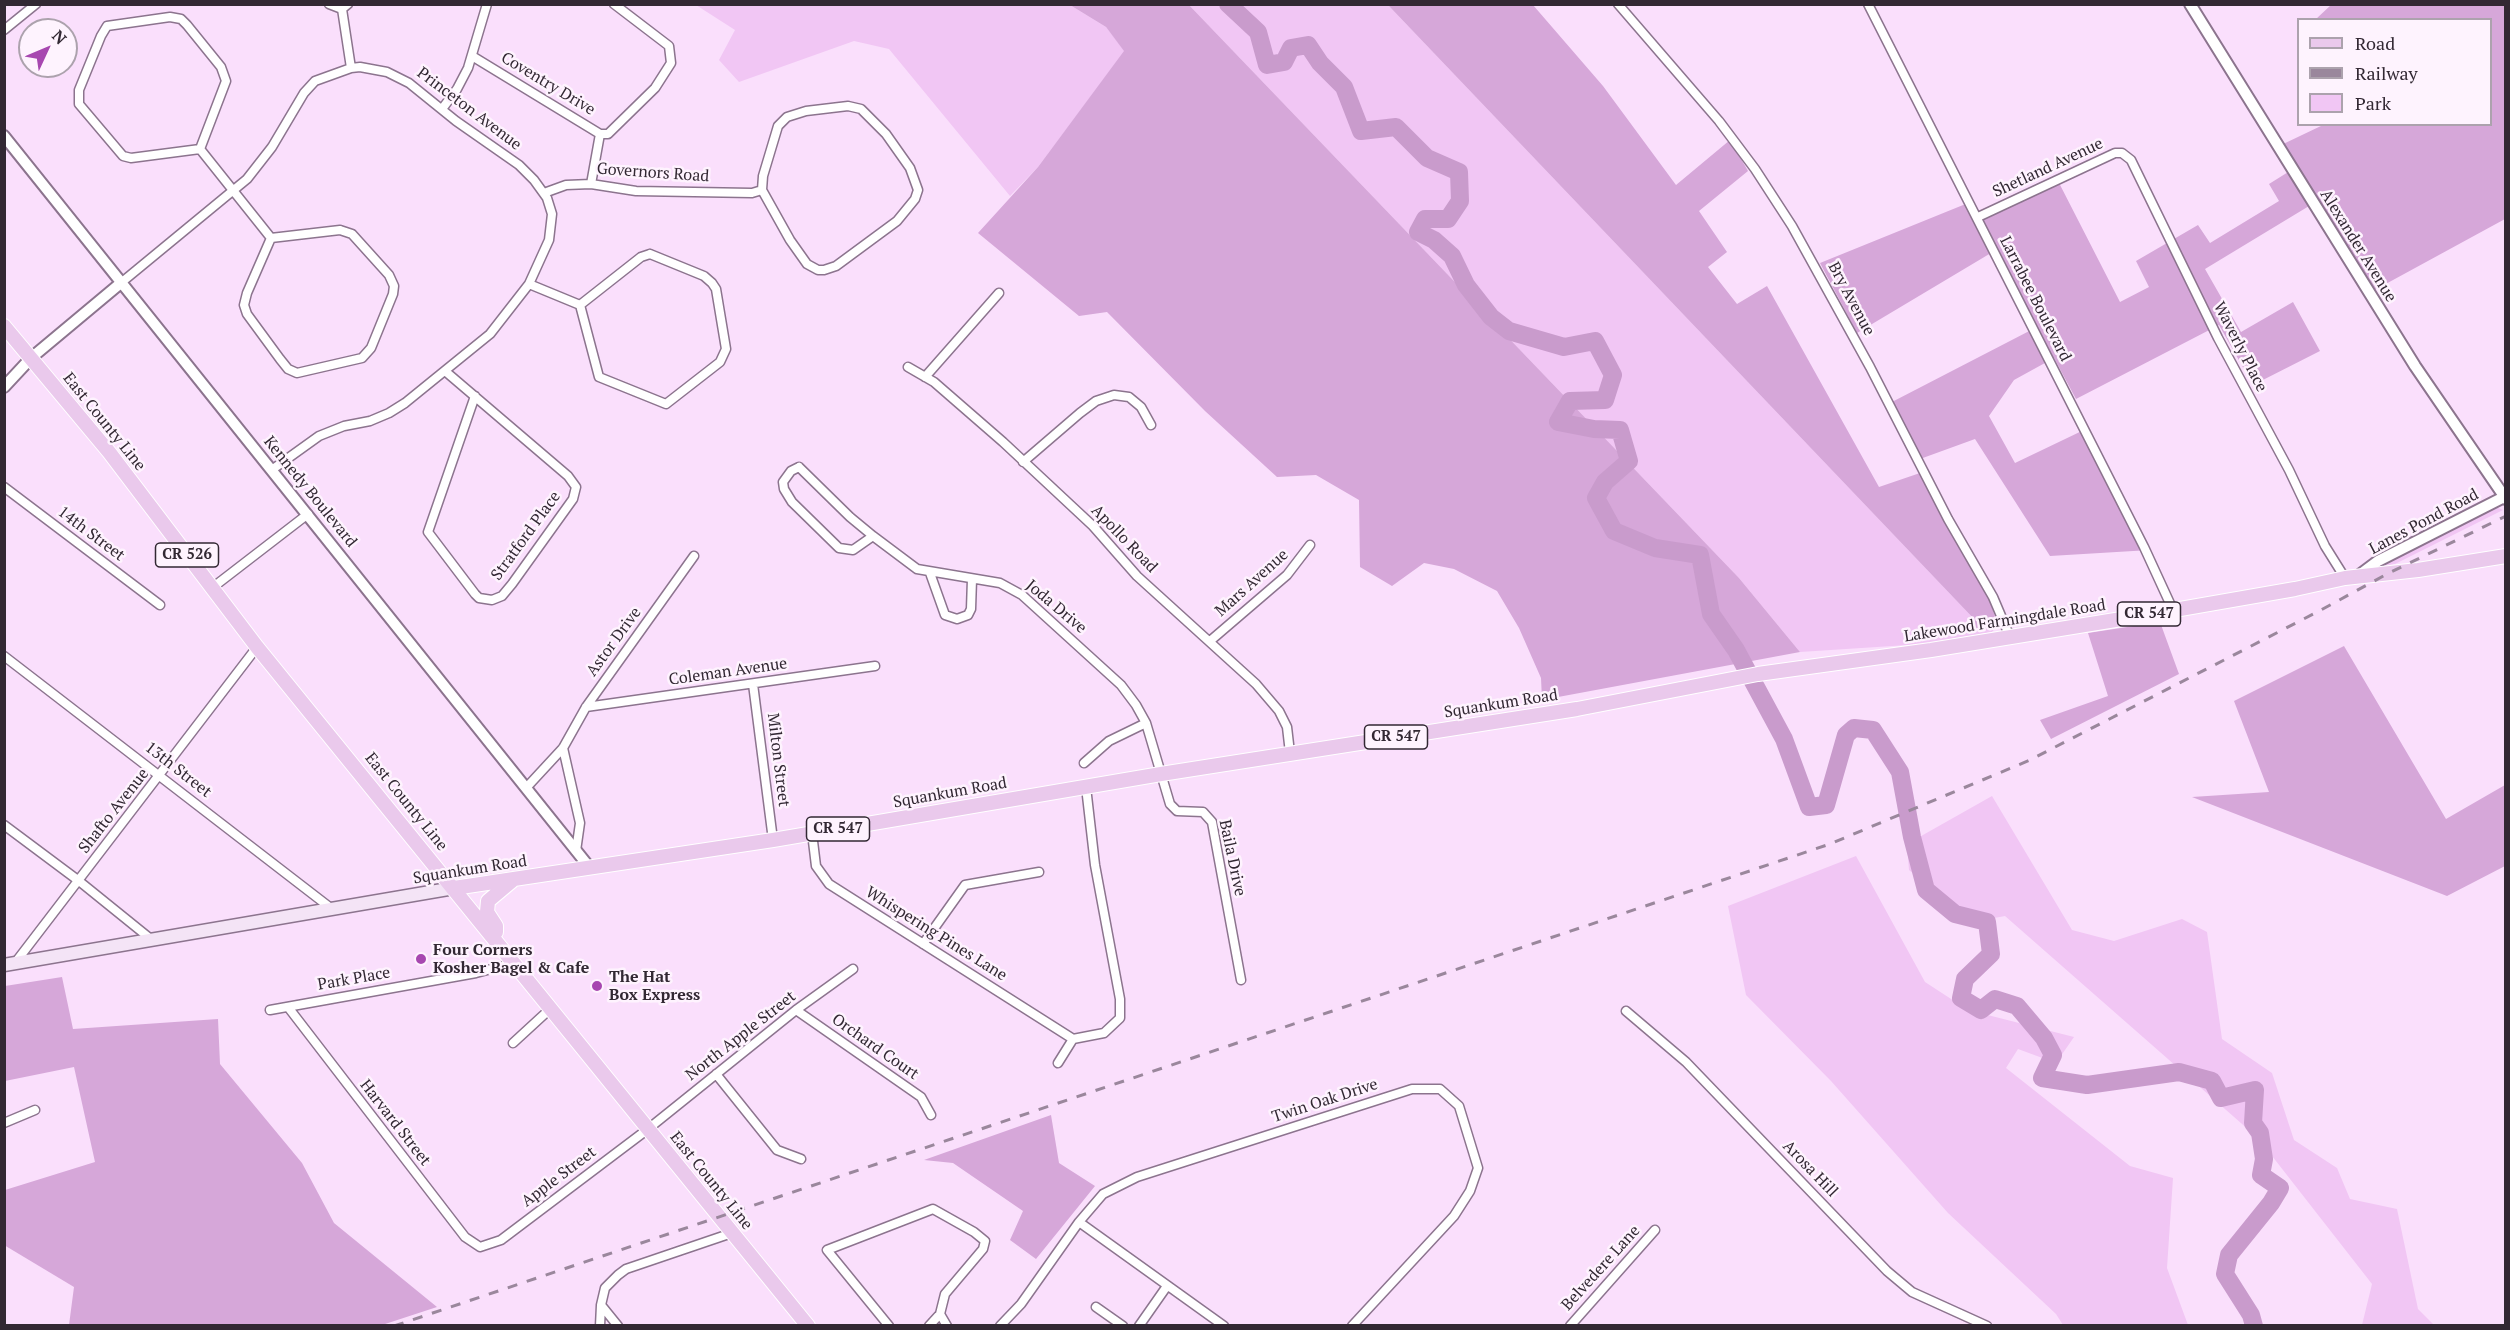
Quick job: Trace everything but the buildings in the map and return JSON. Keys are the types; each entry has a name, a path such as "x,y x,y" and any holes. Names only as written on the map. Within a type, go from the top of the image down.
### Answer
{"main road":[{"name":"East County Line","path":"4,326 109,452 257,647 807,1326"},
{"name":"Lakewood Farmingdale Road","path":"1758,674 1896,656 2295,589 2351,577 2418,570 2505,556"},
{"name":"Squankum Road","path":"10,964 454,888 773,840 1086,786 1576,709 1758,674"},
{"path":"496,940 496,926 488,912 488,902 513,880"}],"street":[{"path":"4,30 36,4"},
{"path":"329,4 345,7 351,68"},
{"path":"442,110 458,89 472,56 487,4"},
{"name":"Coventry Drive","path":"472,56 600,134 608,134 655,88 671,63 669,46 614,4"},
{"name":"Bry Avenue","path":"1618,4 1719,121 1755,169 1816,264 1948,519 1993,597 2010,637"},
{"name":"Larrabee Boulevard","path":"1868,4 2149,556 2173,610"},
{"name":"Alexander Avenue","path":"2190,4 2415,366 2505,497"},
{"path":"170,17 181,19 221,67 226,81 200,149 131,158 123,156 82,108 78,98 79,90 101,36 108,26 170,17"},
{"name":"Princeton Avenue","path":"4,387 31,357 234,190 258,166 304,93 315,81 351,68 368,68 399,77 519,165 544,193 552,214 547,246 529,284 490,334 446,371 389,413 319,436 273,469"},
{"path":"848,106 861,109 886,134 910,168 918,190 915,199 897,221 857,252 824,270 807,264 790,240 762,190 766,164 778,126 788,117 806,111 848,106"},
{"path":"591,184 600,134"},
{"name":"Kennedy Boulevard","path":"4,136 273,469 590,868"},
{"path":"200,149 271,238"},
{"name":"Shetland Avenue","path":"1978,217 2115,153 2122,153 2131,160"},
{"name":"Waverly Place","path":"2131,160 2216,332 2289,470 2325,546 2351,577"},
{"name":"Governors Road","path":"544,193 566,185 591,184 636,191 752,193 762,190"},
{"path":"346,231 352,234 389,275 394,286 393,294 371,348 362,358 297,373 288,369 280,359 245,310 247,293 271,238 346,231"},
{"path":"650,254 704,276 712,283 716,289 724,339 724,357 666,404 599,378 580,305 641,256 650,254"},
{"path":"529,284 580,305"},
{"path":"925,377 999,293"},
{"name":"Apollo Road","path":"908,367 934,382 1023,462 1093,526 1137,576 1256,684 1279,711 1287,727 1290,753"},
{"name":"Stratford Place","path":"446,371 568,476 576,487 573,499 512,584 502,596 492,600 479,598 475,594 428,532 475,396"},
{"path":"1023,462 1080,412 1096,401 1114,395 1129,397 1141,407 1151,425"},
{"name":"Joda Drive","path":"873,537 852,550 839,548 792,502 783,482 791,471 799,467 873,537 916,569 1000,583 1022,595 1121,686 1136,705 1146,723 1161,774"},
{"name":"14th Street","path":"4,487 160,605"},
{"name":"Lanes Pond Road","path":"2351,577 2505,497"},
{"path":"212,588 308,514"},
{"name":"Mars Avenue","path":"1210,641 1287,575 1310,545"},
{"name":"Astor Drive","path":"526,788 562,748 586,706 694,556"},
{"path":"930,573 945,615 957,620 968,615 972,579"},
{"name":"Shafto Avenue","path":"10,964 79,880 257,647"},
{"name":"13th Street","path":"4,656 332,909"},
{"name":"Coleman Avenue","path":"586,706 875,666"},
{"name":"Milton Street","path":"753,684 773,840"},
{"path":"1084,763 1109,741 1146,723"},
{"path":"562,748 580,823 576,850"},
{"name":"Baila Drive","path":"1161,774 1173,808 1177,811 1203,812 1212,822 1241,980"},
{"path":"1058,1063 1073,1039 1104,1033 1120,1018 1120,999 1095,865 1086,786"},
{"path":"4,825 79,880 152,940"},
{"name":"Whispering Pines Lane","path":"812,833 816,866 828,884 1073,1039"},
{"path":"923,944 965,885 1039,872"},
{"name":"Park Place","path":"270,1010 476,973 514,963"},
{"name":"North Apple Street","path":"648,1129 796,1010 853,969"},
{"name":"Harvard Street","path":"288,1007 465,1237 480,1247 486,1246"},
{"path":"513,1043 550,1009"},
{"name":"Orchard Court","path":"796,1010 921,1097 931,1115"},
{"name":"Arosa Hill","path":"1626,1011 1686,1062 1887,1271 1912,1292 1987,1326"},
{"path":"716,1074 777,1150 801,1159"},
{"name":"Twin Oak Drive","path":"1000,1326 1022,1304 1079,1222 1103,1194 1137,1177 1412,1089 1440,1089 1460,1107 1478,1168 1470,1191 1454,1216 1352,1326"},
{"path":"4,1123 35,1110"},
{"name":"Apple Street","path":"486,1246 501,1240 648,1129"},
{"path":"889,1326 827,1250 933,1209 974,1232 985,1241 983,1250 945,1294 940,1314 929,1326"},
{"path":"1079,1222 1224,1326"},
{"name":"Belvedere Lane","path":"1570,1326 1655,1230"},
{"path":"600,1326 605,1288 626,1269 732,1233"},
{"path":"1139,1326 1167,1286"},
{"path":"601,1305 618,1326"},
{"path":"1095,1307 1124,1326"},
{"path":"940,1314 947,1326"}],"green space":[{"path":"696,5 1070,5 1106,27 1125,51 1038,167 1010,196 889,49 854,41 739,82 719,60 735,30"},
{"path":"1189,5 1388,5 1974,619 1976,629 1985,628 1996,619 1998,625 1992,632 1923,644 1800,652 1739,578"},
{"path":"2496,507 2503,510 2395,564 2385,566 2384,563"},
{"path":"1992,796 2072,930 2114,941 2182,919 2207,932 2222,1039 2272,1073 2294,1140 2337,1168 2350,1199 2397,1209 2418,1309 2434,1325 2362,1325 2372,1284 2258,1138 2005,916 1973,922 1909,870 1907,844"},
{"path":"1856,856 1925,982 1968,1010 2074,1037 2056,1063 2018,1049 2006,1068 2130,1166 2173,1178 2167,1268 2188,1325 2063,1325 2056,1314 1948,1213 1831,1081 1746,995 1728,906"}],"shaded area":[{"path":"1070,5 1189,5 1739,578 1800,652 1542,700 1541,678 1519,628 1497,591 1454,569 1424,563 1392,586 1360,567 1359,500 1316,475 1277,477 1205,411 1107,312 1079,316 978,233 1038,167 1124,51 1106,27"},
{"path":"1388,5 1533,5 1603,86 1676,185 1730,140 1748,171 1699,211 1727,252 1708,267 1737,304 1767,286 1879,487 1920,473 1989,599 1996,619 1985,628 1976,630 1974,619"},
{"path":"2331,5 2505,5 2505,219 2371,292 2314,203 2205,269 2241,332 2293,302 2320,351 2253,385 2219,325 2076,399 2054,358 2014,380 1989,416 2015,463 2086,429 2150,550 2050,556 1975,439 1920,459 1890,403 2037,327 1996,250 1857,333 1820,263 1973,201 1981,218 2057,179 2120,302 2149,287 2136,261 2198,225 2210,243 2279,201 2269,184 2293,169 2279,146 2321,126 2492,126 2492,18 2317,18"},
{"path":"2160,622 2179,674 2051,739 2040,720 2108,696 2088,633"},
{"path":"2344,646 2446,819 2505,785 2505,866 2447,896 2192,797 2269,792 2234,701"},
{"path":"62,977 73,1029 218,1019 220,1064 302,1163 334,1223 437,1307 379,1326 69,1325 74,1287 4,1245 5,1190 95,1162 74,1067 5,1081 5,986"},
{"path":"1051,1115 1059,1163 1095,1186 1036,1259 1010,1240 1023,1211 953,1163 924,1160"}],"waterway":[{"path":"1228,4 1258,32 1267,65 1284,62 1291,48 1308,45 1320,63 1344,87 1361,131 1396,127 1427,158 1459,172 1460,201 1448,219 1425,219 1418,232 1434,240 1452,256 1466,285 1491,317 1509,331 1564,347 1595,341 1613,375 1605,400 1570,401 1558,422 1594,429 1620,430 1629,461 1605,482 1596,498 1614,531 1655,548 1700,555 1711,614 1736,650 1784,739 1809,807 1826,805 1846,735 1854,728 1873,730 1900,772 1912,837 1926,890 1955,914 1987,922 1991,954 1965,979 1961,998 1981,1010 1995,999 2017,1006 2044,1038 2053,1055 2042,1078 2087,1085 2179,1072 2212,1081 2221,1098 2255,1090 2253,1123 2260,1133 2264,1159 2261,1175 2280,1188 2271,1203 2229,1255 2225,1274 2251,1315 2254,1326"}],"railway":[{"path":"394,1326 1830,844 2030,760 2387,574 2506,516"}],"place":[{"name":"Four Corners Kosher Bagel & Cafe","path":"421,959"},
{"name":"The Hat Box Express","path":"597,986"}]}
